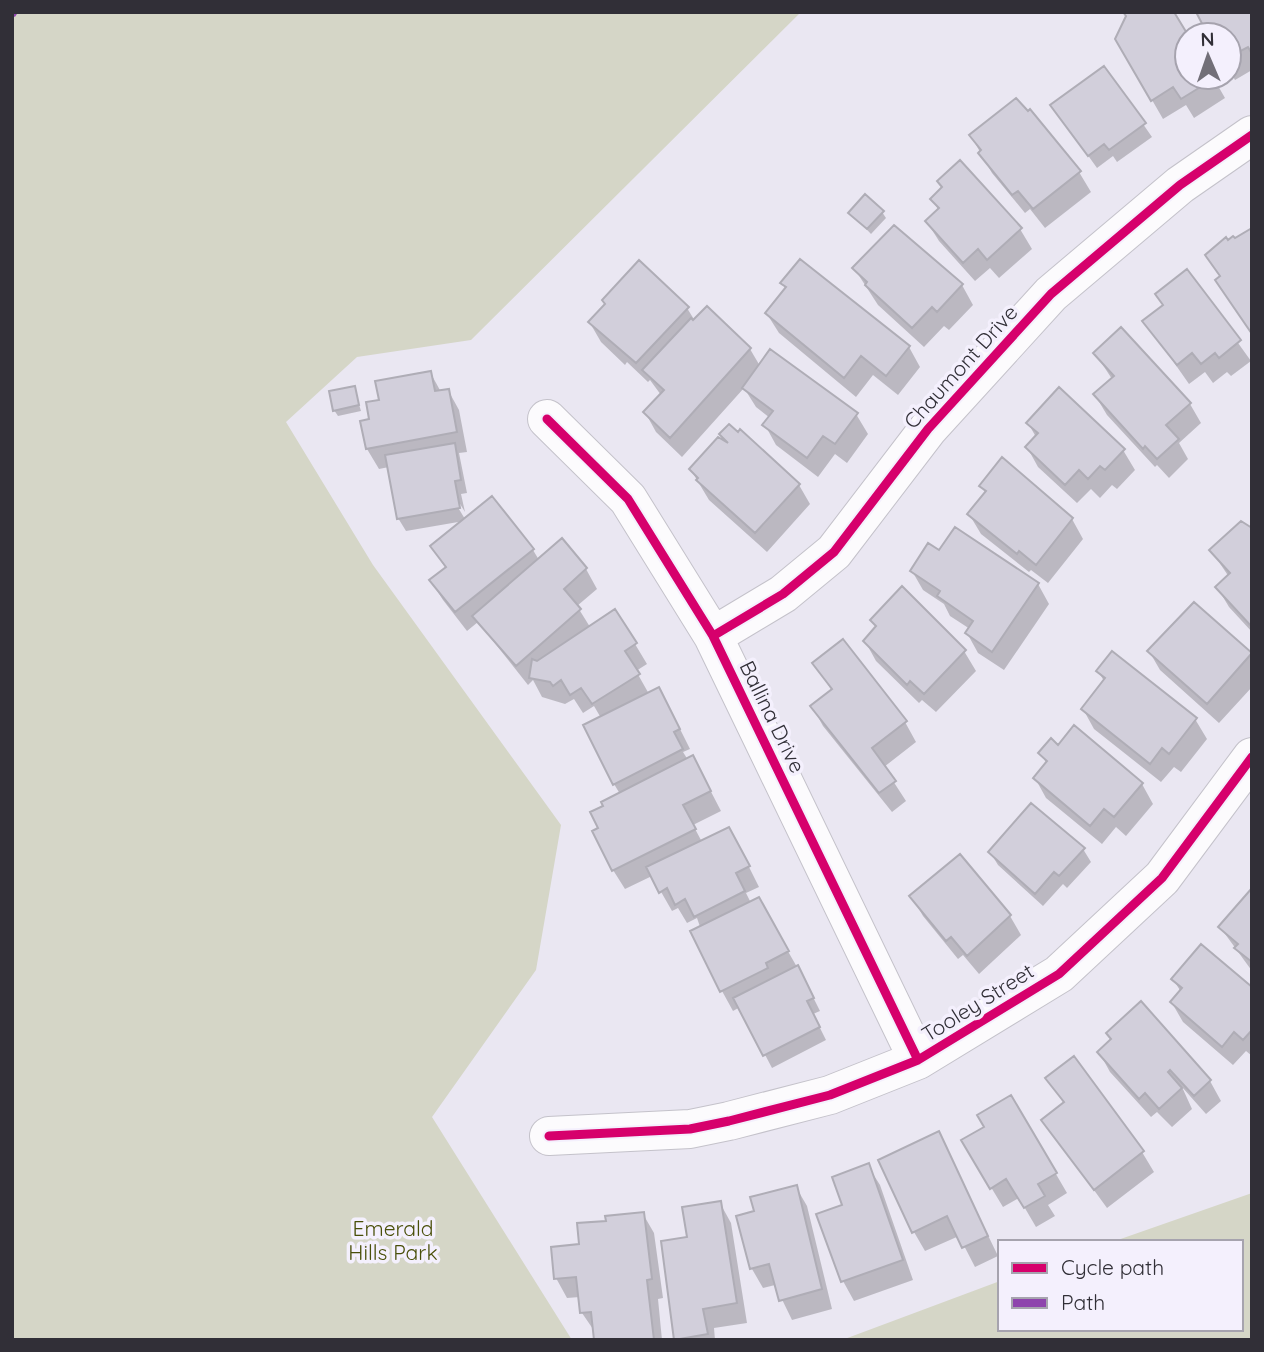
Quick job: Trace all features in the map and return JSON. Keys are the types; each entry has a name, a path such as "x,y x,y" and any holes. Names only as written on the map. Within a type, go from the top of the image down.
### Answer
{"street":[{"name":"Chaumont Drive","path":"713,636 783,594 834,552 928,429 1051,294 1180,185 1252,135"},
{"name":"Ballina Drive","path":"547,419 628,499 713,636 918,1060"},
{"name":"Tooley Street","path":"549,1136 690,1129 729,1121 830,1095 918,1060 1059,974 1162,878 1252,757"}],"green space":[{"name":"Emerald Hills Park","path":"12,12 801,12 471,340 357,357 286,422 373,565 561,825 536,970 432,1117 572,1340 12,1340"},
{"path":"1252,1193 1252,1340 842,1340 998,1282 998,1331 1243,1331 1243,1240 1118,1240"}],"building":[{"path":"1123,12 1174,12 1179,21 1173,21 1173,87 1151,101 1115,39 1126,16"},
{"path":"1196,12 1252,12 1252,54 1248,47 1243,50 1243,21 1201,21"},
{"path":"1104,66 1146,123 1109,150 1104,144 1088,156 1050,105"},
{"path":"1176,91 1194,91 1181,99"},
{"path":"1016,98 1028,111 1030,109 1081,171 1033,209 1018,191 1012,195 978,153 981,150 969,135"},
{"path":"960,160 1022,228 987,260 978,249 963,263 925,221 939,208 930,199 942,187 937,181"},
{"path":"865,194 884,211 867,229 848,213"},
{"path":"894,225 963,284 937,312 932,307 912,328 865,285 867,282 852,268"},
{"path":"1252,228 1252,334 1215,280 1220,276 1205,255 1226,237 1228,240 1233,236 1235,238"},
{"path":"800,259 910,346 886,376 861,356 844,378 765,313 786,287 780,283"},
{"path":"639,260 689,307 636,363 588,322 605,304 602,300"},
{"path":"1187,269 1241,340 1219,358 1215,353 1201,364 1192,353 1177,365 1142,321 1163,305 1155,294"},
{"path":"707,306 751,348 670,438 643,412 664,390 642,370 691,318 693,320"},
{"path":"1121,327 1191,403 1166,425 1179,439 1157,459 1145,446 1143,449 1093,394 1114,376 1093,353"},
{"path":"770,349 858,413 835,444 823,436 807,458 762,425 773,411 742,388"},
{"path":"431,371 435,391 449,389 457,432 366,449 360,421 369,419 366,402 379,400 375,381"},
{"path":"355,386 359,405 333,411 329,391"},
{"path":"1059,387 1125,449 1105,470 1100,466 1088,479 1079,470 1065,485 1025,447 1038,433 1026,423"},
{"path":"729,424 738,432 740,429 800,484 755,533 696,480 698,478 689,469 718,437 728,443 719,434"},
{"path":"455,443 461,480 455,481 460,508 397,519 385,455"},
{"path":"1002,457 1073,518 1036,565 1019,551 1017,554 967,514 986,491 979,486"},
{"path":"492,496 534,549 455,612 429,580 446,567 430,546"},
{"path":"1241,521 1252,528 1252,627 1215,587 1230,573 1209,550"},
{"path":"955,527 1039,583 992,652 965,633 973,621 937,596 940,591 910,571 928,543 939,550"},
{"path":"562,538 587,568 564,589 581,609 516,666 472,616"},
{"path":"902,586 966,650 924,694 910,681 907,685 863,641 876,626 870,620"},
{"path":"1194,602 1252,653 1207,704 1147,651"},
{"path":"615,609 637,643 625,651 640,674 592,704 581,688 570,695 561,680 553,686 550,682 529,678 532,659 537,661"},
{"path":"843,639 907,721 872,748 896,781 879,793 810,706 832,689 812,663"},
{"path":"1112,651 1197,718 1169,754 1162,748 1150,764 1081,709 1105,678 1096,671"},
{"path":"659,687 680,729 674,732 683,749 613,785 583,725"},
{"path":"1074,725 1143,783 1114,817 1104,809 1090,826 1033,778 1047,761 1038,753 1051,738 1058,745"},
{"path":"693,755 711,791 683,805 696,829 612,871 592,831 598,828 590,812 603,806 601,802"},
{"path":"1031,803 1085,848 1059,876 1054,872 1035,894 988,852"},
{"path":"729,827 750,866 736,873 745,891 694,917 685,899 675,905 667,888 659,893 646,867"},
{"path":"960,854 1011,915 967,956 951,937 946,941 909,896"},
{"path":"1252,888 1252,962 1234,948 1238,944 1218,927"},
{"path":"759,897 789,951 766,963 768,968 720,992 690,931"},
{"path":"1201,944 1252,987 1252,1030 1243,1040 1234,1032 1222,1047 1170,1002 1182,988 1171,979"},
{"path":"798,965 814,998 807,1001 820,1027 763,1056 733,998"},
{"path":"1141,1001 1211,1080 1194,1096 1170,1070 1168,1072 1182,1088 1159,1109 1145,1093 1139,1099 1097,1052 1111,1039 1106,1033"},
{"path":"1074,1056 1144,1151 1094,1190 1041,1120 1064,1102 1045,1078"},
{"path":"1011,1095 1057,1173 1038,1184 1045,1196 1024,1208 1006,1179 990,1189 961,1140 984,1127 977,1115"},
{"path":"939,1131 988,1236 962,1248 947,1216 912,1233 878,1160"},
{"path":"869,1163 903,1260 841,1282 816,1214 842,1205 832,1177"},
{"path":"797,1185 822,1289 779,1301 769,1264 750,1269 736,1216 754,1211 750,1197"},
{"path":"721,1201 737,1303 703,1309 708,1334 674,1340 661,1241 687,1237 682,1207"},
{"path":"644,1212 652,1279 647,1280 654,1340 594,1340 591,1312 580,1313 576,1277 554,1279 551,1247 579,1244 577,1223 606,1221 605,1216"}],"cycle path":[{"path":"713,636 783,594 834,552 928,429 1051,294 1180,185 1252,135"},
{"path":"547,419 628,499 713,636 918,1060"},
{"path":"549,1136 690,1129 729,1121 830,1095 918,1060 1059,974 1162,878 1252,757"}]}
